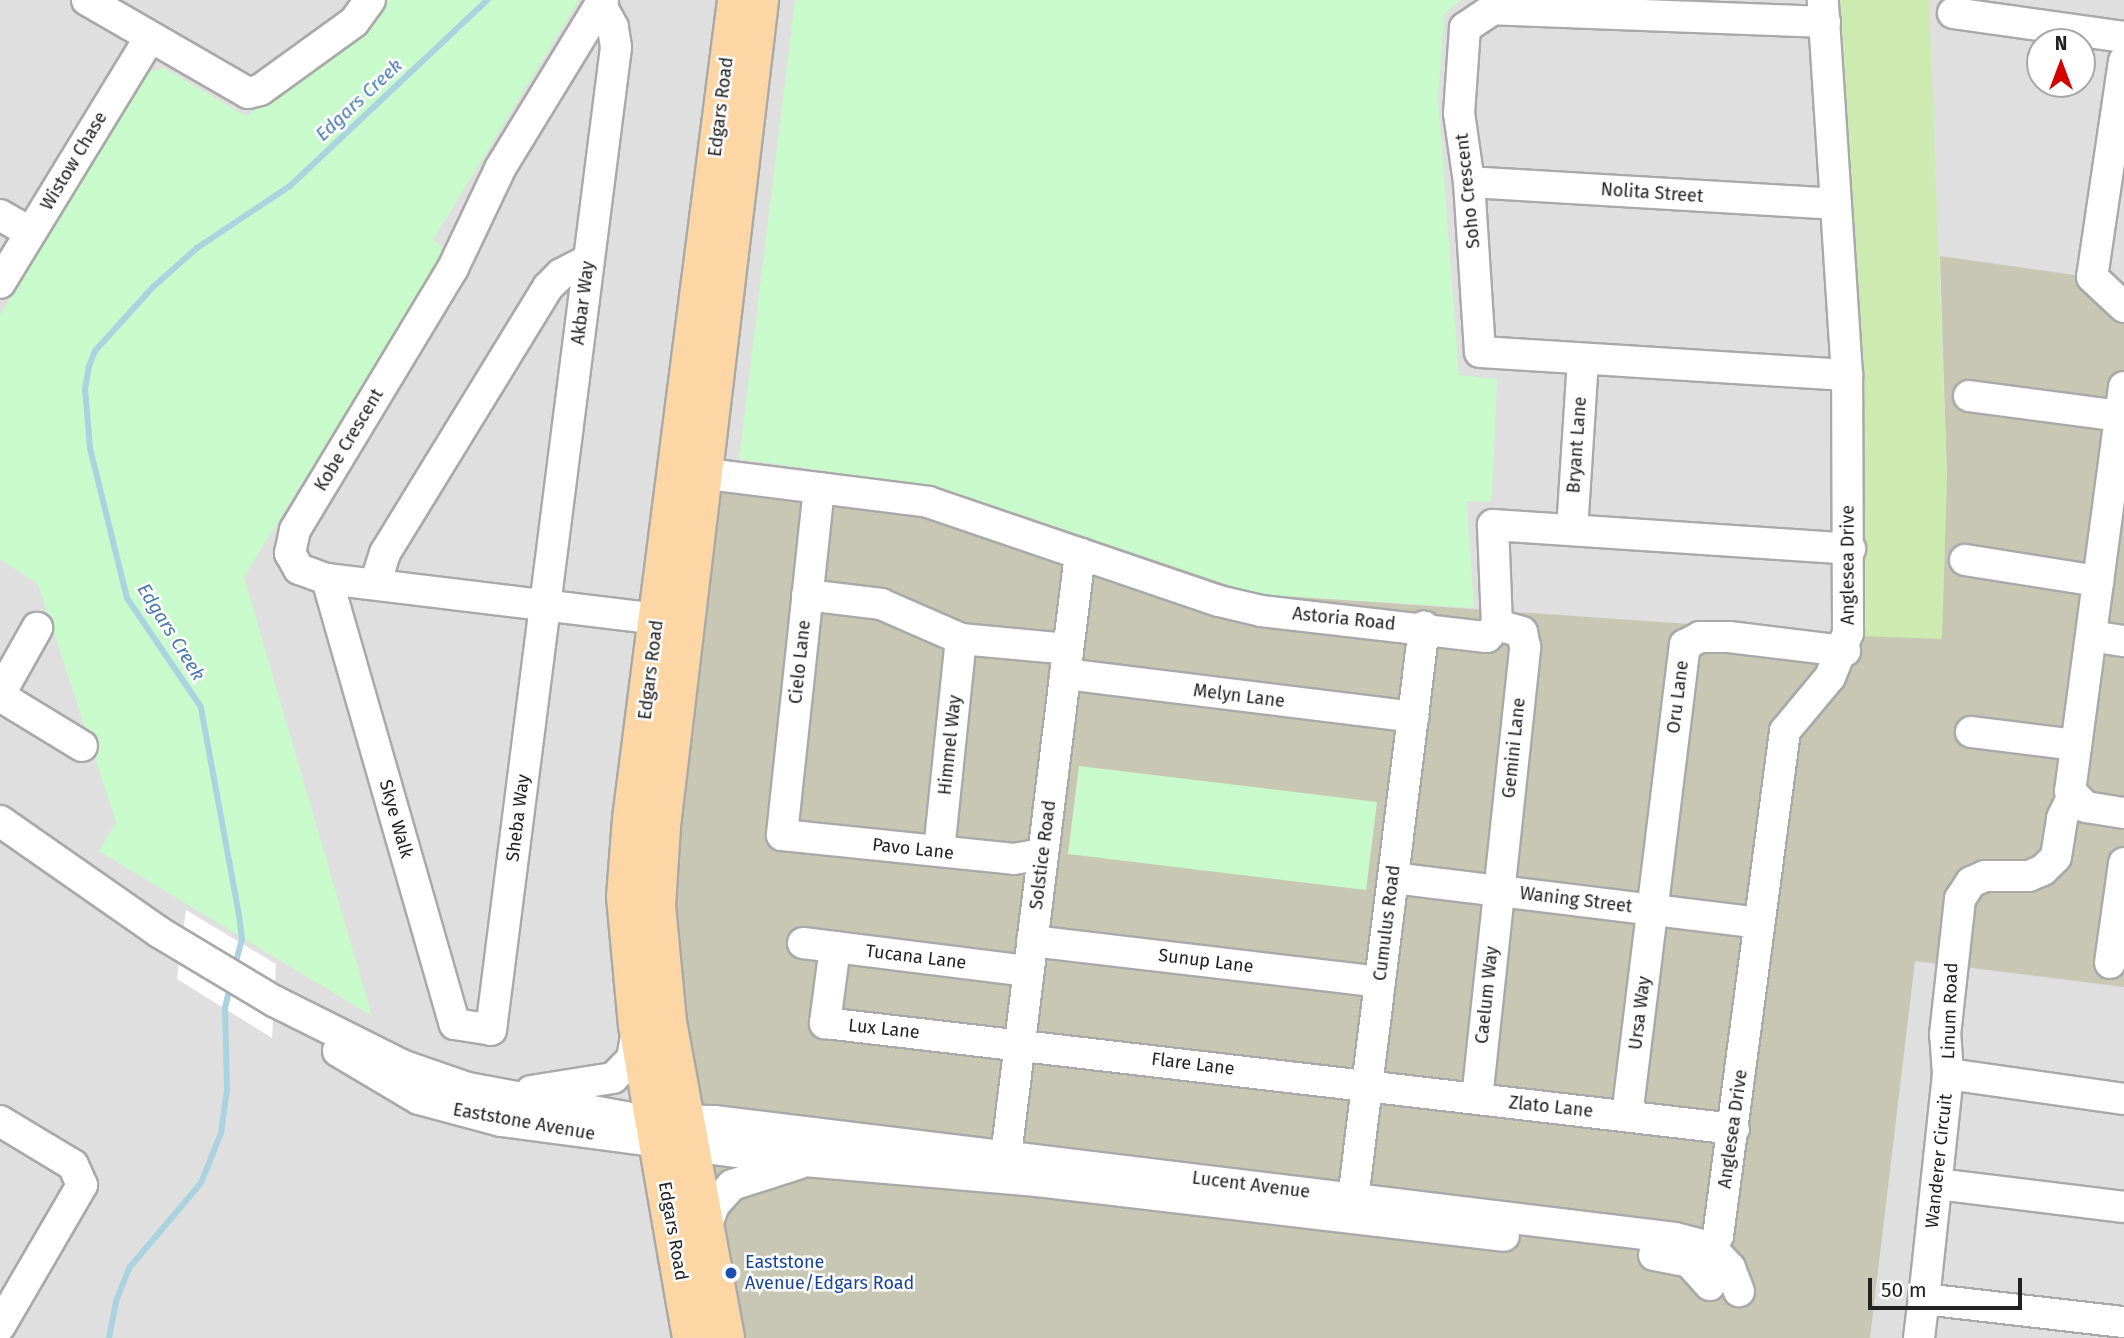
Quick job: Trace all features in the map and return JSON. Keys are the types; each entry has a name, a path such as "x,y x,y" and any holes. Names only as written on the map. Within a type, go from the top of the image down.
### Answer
{"main road":[{"name":"Edgars Road","path":"692,1338 671,1131 657,867 690,471 737,0"},
{"name":"Edgars Road","path":"725,1338 706,1227 671,1131 638,1026 628,933 627,868 657,619 690,471 760,0"}],"street":[{"path":"87,0 239,90 253,93 354,22 370,0"},
{"name":"Akbar Way","path":"545,606 616,47 613,27 601,2"},
{"name":"Kobe Crescent","path":"601,2 500,169 453,268 290,541 294,561 308,574 327,579 657,619"},
{"name":"Soho Crescent","path":"1824,11 1493,5 1465,28 1459,113 1469,182 1479,352 1847,375"},
{"name":"Anglesea Drive","path":"1705,1267 1718,1236 1734,1129 1758,923 1785,731 1830,677 1844,651 1850,548 1847,375 1824,11"},
{"path":"1954,13 2124,37"},
{"name":"Wistow Chase","path":"2,276 149,38"},
{"path":"2124,61 2119,130 2092,277 2124,307"},
{"name":"Nolita Street","path":"1469,182 1835,204"},
{"path":"0,215 30,232"},
{"path":"375,584 385,553 548,287 561,274 588,260"},
{"name":"Bryant Lane","path":"1572,530 1583,359"},
{"path":"2124,387 2118,475 2098,581 2076,745 2073,795 2086,807 2124,813"},
{"path":"1969,396 2120,416"},
{"name":"Astoria Road","path":"690,471 928,502 1219,601 1261,611 1424,627 1487,637 1497,625"},
{"name":"Cielo Lane","path":"782,835 819,488"},
{"path":"1497,625 1493,525 1850,548"},
{"name":"Solstice Road","path":"1006,1156 1080,554"},
{"path":"1965,561 2098,581"},
{"name":"Skye Walk","path":"327,579 456,1024 491,1030"},
{"name":"Melyn Lane","path":"807,595 881,604 961,639 1067,661 1413,718"},
{"name":"Sheba Way","path":"491,1030 545,606"},
{"name":"Gemini Lane","path":"1497,625 1522,632 1525,647 1498,891"},
{"name":"Cumulus Road","path":"1352,1208 1424,627"},
{"path":"37,628 0,695 82,746"},
{"path":"2091,636 2124,641"},
{"name":"Oru Lane","path":"1653,910 1685,645 1700,637 1729,637 1844,651"},
{"name":"Himmel Way","path":"939,851 961,639"},
{"path":"1971,732 2076,745"},
{"name":"Linum Road","path":"1948,1074 1945,1035 1952,947 1960,899 1970,882 1985,876 2029,876 2043,870 2056,857 2062,818 2073,795"},
{"name":"Eaststone Avenue","path":"0,821 55,856 106,897 181,945 274,1001 404,1066 468,1088 519,1101 805,1161"},
{"name":"Pavo Lane","path":"782,835 1014,859 1043,854"},
{"name":"Eaststone Avenue","path":"0,844 51,874 106,897"},
{"path":"2110,963 2124,863"},
{"name":"Waning Street","path":"1393,878 1758,923"},
{"name":"Caelum Way","path":"1477,1099 1498,891"},
{"name":"Ursa Way","path":"1627,1116 1653,910"},
{"name":"Sunup Lane","path":"1032,941 1380,982"},
{"name":"Tucana Lane","path":"803,943 1028,971"},
{"name":"Lux Lane","path":"835,947 825,1023 1019,1042"},
{"name":"Eaststone Avenue","path":"274,1001 371,1074 442,1108 501,1121 671,1131 791,1133"},
{"path":"468,1088 528,1091 613,1078 632,1059 638,1026"},
{"name":"Flare Lane","path":"1019,1042 1367,1086"},
{"name":"Wanderer Circuit","path":"1919,1338 1948,1074 2124,1099"},
{"name":"Zlato Lane","path":"1367,1086 1734,1129"},
{"path":"0,1121 73,1165 82,1185 0,1326"},
{"name":"Lucent Avenue","path":"791,1133 1006,1156 1352,1208"},
{"path":"706,1227 714,1205 732,1185 805,1161"},
{"name":"Lucent Avenue","path":"805,1161 1675,1238 1705,1267"},
{"path":"1937,1184 2124,1208"},
{"path":"1705,1267 1730,1268 1739,1291"},
{"path":"1924,1299 2041,1325 2118,1327"}],"shaded area":[{"path":"0,0 2124,0 2124,1338 0,1338"},
{"path":"1940,256 2124,282 2124,987 1915,961 1870,1338 725,1338 662,985 706,457 936,486 1255,594 1862,636 1947,478"}],"green space":[{"path":"385,0 579,0 433,240 445,250 244,577 372,1016 99,851 116,822 38,584 0,559 0,315 145,73 164,68 246,116 353,43"},
{"path":"795,0 1461,0 1444,14 1438,99 1459,375 1497,379 1492,495 1490,502 1467,501 1474,608 1255,594 936,486 739,459"},
{"path":"1839,0 1929,0 1947,478 1942,639 1862,636 1859,336"},
{"path":"1079,766 1377,802 1366,890 1068,854"}],"pier":[{"path":"186,910 276,964 272,1038 177,979"}],"waterway":[{"name":"Edgars Creek","path":"234,969 242,939 239,915 201,707 127,598 90,448 85,389 89,366 95,351 153,287 197,248 291,185 487,0"},
{"name":"Edgars Creek","path":"109,1338 116,1301 130,1267 201,1183 221,1133 227,1090 225,1008 230,986"}],"place":[{"name":"Eaststone Avenue/Edgars Road","path":"731,1273"}]}
